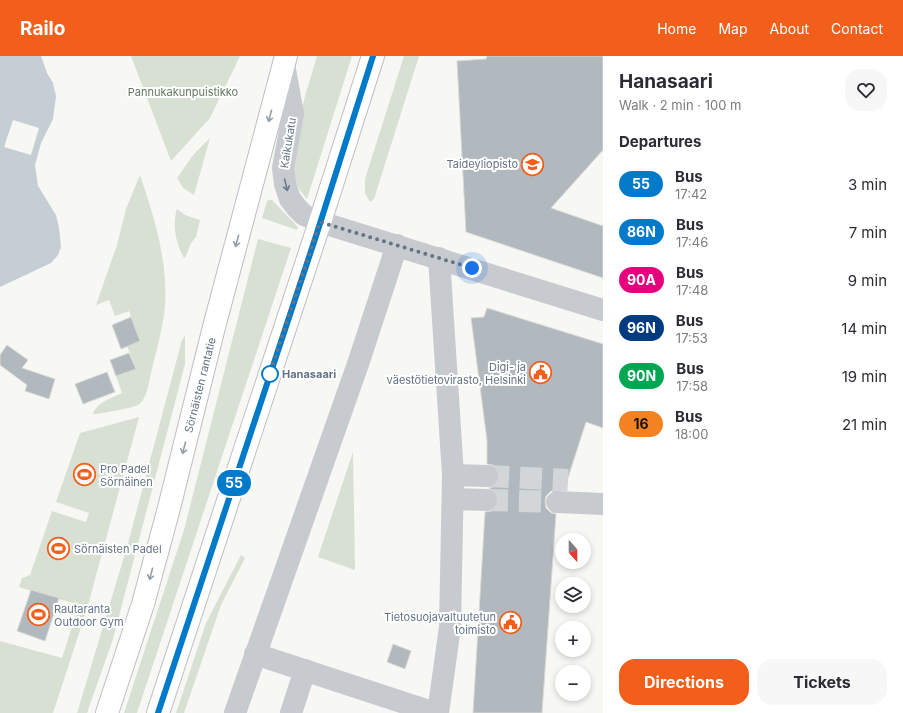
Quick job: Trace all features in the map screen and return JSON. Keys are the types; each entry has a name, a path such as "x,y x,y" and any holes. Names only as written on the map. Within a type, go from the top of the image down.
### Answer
{"main road":[{"path":"158,713 320,222 373,56"},
{"name":"Sörnäisten rantatie","path":"107,713 143,604 214,327 285,60"}],"street":[{"name":"Kaikukatu","path":"285,60 293,114 283,168 285,184 290,199 296,208 304,215 320,222 603,310"},
{"path":"235,713 359,361 397,245"},
{"path":"438,713 450,627 453,499 453,475 439,258"},
{"path":"453,475 487,476"},
{"path":"453,499 486,500"},
{"path":"557,502 603,504"},
{"path":"255,654 435,713"},
{"path":"291,713 305,670"}],"green space":[{"name":"Pannukakunpuistikko","path":"131,56 240,56 210,118 171,161"},
{"path":"317,56 352,56 307,199 301,192 294,178 293,150 304,100"},
{"path":"404,56 419,56 374,199 370,202 365,193 365,179"},
{"path":"210,138 194,195 183,188 177,178 194,154"},
{"path":"140,175 155,223 162,255 165,306 161,330 148,388 141,402 138,405 129,408 93,414 101,403 122,393 116,376 136,368 127,346 140,341 129,311 115,316 109,300 96,305 117,245 126,209"},
{"path":"272,200 298,227 297,230 262,218 267,201"},
{"path":"177,209 185,215 200,220 196,237 191,243 184,258 179,247 175,228"},
{"path":"258,239 291,248 137,713 124,713 184,530"},
{"path":"185,336 185,364 113,639 87,713 77,713 127,547 182,340"},
{"path":"139,417 87,609 53,713 0,713 0,641 62,658 79,605 19,587 22,578 30,575 52,511 86,522 89,513 56,502 80,433"},
{"path":"353,452 355,570 318,557"},
{"path":"241,555 245,558 221,605 184,713 176,713 206,623"}],"shaded area":[{"path":"0,56 41,56 47,73 53,83 56,96 53,119 41,143 35,165 38,186 56,215 61,247 58,255 51,263 0,287"}],"pier":[{"path":"13,120 39,128 31,155 4,147"}],"building":[{"name":"Taideyliopisto","path":"487,56 603,56 603,150 551,208 603,226 603,278 466,232 457,61 486,59"},
{"path":"487,308 603,344 603,428 586,422 564,490 551,491 546,496 545,501 546,508 551,513 556,514 542,713 473,713 485,512 492,511 497,506 497,494 489,488 493,487 497,483 499,477 498,470 493,465 487,464 487,440 471,318 484,317"},
{"path":"131,317 140,341 121,349 112,325"},
{"path":"7,345 28,360 22,368 55,379 49,399 25,391 27,385 0,365 0,355"},
{"path":"129,353 136,369 116,376 110,360"},
{"path":"107,372 115,392 83,404 75,384"},
{"name":"Rautaranta Outdoor Gym","path":"31,590 59,598 45,641 17,631"},
{"path":"393,644 411,651 405,669 387,662"}],"tunnel":[{"path":"487,476 568,480"},
{"path":"486,500 557,502"}],"bus line":[{"name":"55","path":"158,713 316,236 373,56"}],"place":[{"name":"Taideyliopisto","path":"533,164"},
{"name":"Digi- ja väestötietovirasto, Helsinki","path":"541,373"},
{"name":"Hanasaari","path":"270,374"},
{"name":"Pro Padel Sörnäinen","path":"84,475"},
{"name":"Sörnäisten Padel","path":"58,549"},
{"name":"Rautaranta Outdoor Gym","path":"38,615"},
{"name":"Tietosuojavaltuutetun toimisto","path":"511,623"}],"route":[{"path":"270,374 268,379 320,222 472,268"}]}
